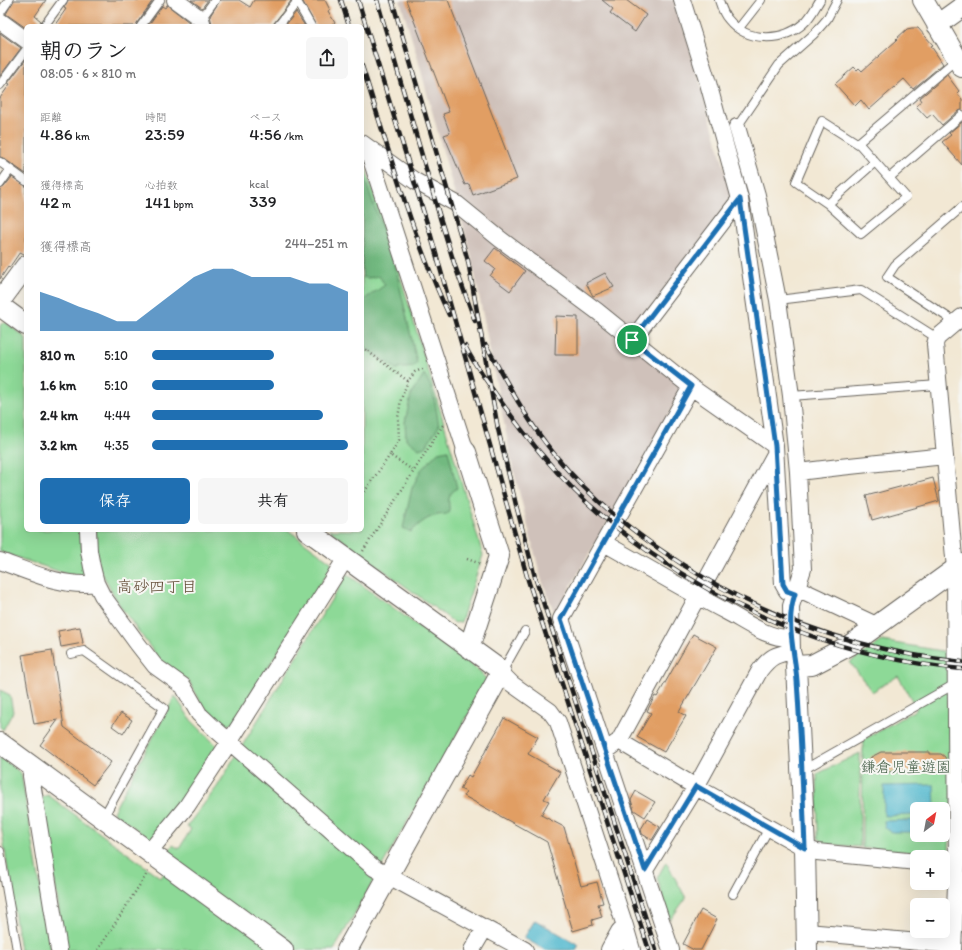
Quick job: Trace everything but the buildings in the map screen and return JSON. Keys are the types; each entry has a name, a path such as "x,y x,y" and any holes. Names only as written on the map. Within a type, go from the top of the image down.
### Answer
{"street":[{"path":"175,0 202,23"},
{"path":"682,0 708,83 740,199 775,450 783,584 787,591 796,591 878,626"},
{"path":"923,0 960,63"},
{"path":"938,25 962,7"},
{"path":"0,21 24,39"},
{"path":"737,127 757,195 778,300 791,396 798,472 803,569 791,606 802,771 807,941 953,948 954,865 959,773 959,725 956,684 958,566 945,456 935,344 937,338 959,319"},
{"path":"365,145 415,181 457,204 500,239 775,450"},
{"path":"365,145 499,556 468,648"},
{"path":"632,340 740,199"},
{"path":"0,301 24,269"},
{"path":"0,306 24,324"},
{"path":"674,948 645,870 561,619 691,386"},
{"path":"605,751 620,741 775,450"},
{"path":"798,472 945,456"},
{"path":"88,532 89,551 96,583 155,666 182,686 199,714 374,868 525,950"},
{"path":"311,532 353,556 468,648 496,667 512,684 550,711 558,722 623,929 632,950"},
{"path":"604,543 697,596 769,634 784,638 793,651 812,665 850,645 958,566"},
{"path":"149,862 353,556"},
{"path":"0,561 58,580 86,585 96,583"},
{"path":"645,870 696,786 760,670 770,658 778,654 793,651"},
{"path":"347,950 501,673"},
{"path":"620,741 805,848 818,852 910,861"},
{"path":"0,743 102,818 149,862 283,950"},
{"path":"35,769 31,776 58,950"},
{"path":"472,950 485,928"},
{"path":"611,950 623,929"}],"lane":[{"path":"0,13 9,0"},
{"path":"45,24 62,0"},
{"path":"142,24 160,0"},
{"path":"202,23 215,0"},
{"path":"719,0 728,20 738,28 752,35 766,38 786,35 797,29 805,22 817,1"},
{"path":"738,28 761,0"},
{"path":"737,127 779,65 814,34 827,19 837,0"},
{"path":"279,24 296,1 310,24"},
{"path":"0,85 24,53"},
{"path":"858,144 960,63"},
{"path":"889,178 962,115"},
{"path":"822,121 858,144 875,162 906,197 861,234 828,204 796,182 822,121"},
{"path":"0,162 24,180"},
{"path":"828,204 875,162"},
{"path":"0,184 10,170"},
{"path":"959,319 887,277 895,265 962,207"},
{"path":"778,300 861,290 937,338"},
{"path":"791,396 938,385"},
{"path":"501,673 525,631"},
{"path":"71,654 84,651 164,708 102,818"},
{"path":"802,771 956,684"},
{"path":"733,894 769,828"},
{"path":"0,851 17,950"}],"path":[{"path":"364,348 408,381"},
{"path":"364,492 399,440 398,418 401,399 408,381 415,372 429,367"},
{"path":"353,556 414,471 446,420"},
{"path":"390,455 414,471"},
{"path":"467,560 483,565"},
{"path":"98,950 149,862"}],"shaded area":[{"path":"400,0 674,0 685,31 734,201 626,341 680,383 682,391 555,614 541,578 512,464 471,254 417,56"}],"green space":[{"path":"364,170 366,170 388,235 483,555 461,622 455,623 332,532 364,532"},
{"path":"364,177 395,265 417,363 414,367 396,369 364,347 364,300 385,285 379,276 364,277"},
{"path":"5,322 24,336 24,532 80,532 85,573 82,575 67,574 0,552 0,326"},
{"path":"424,374 432,392 439,426 425,447 419,449 406,439 405,422 411,395"},
{"path":"448,450 457,488 451,493 449,498 450,512 427,519 411,532 403,528 412,488 421,470 438,452"},
{"path":"96,532 291,532 331,562 332,566 233,723 225,726 203,706 189,681 159,659 120,606 99,568"},
{"path":"347,574 481,672 488,680 334,950 65,950 42,797 48,795 161,878 174,856 169,850 173,845 179,849 191,829 187,826 217,787"},
{"name":"鎌倉児童遊園","path":"882,641 960,654 950,832 950,802 910,802 910,842 949,842 949,850 910,850 910,852 862,848 863,740 917,709 898,676 872,692 850,662"},
{"path":"0,690 10,695 13,712 3,730 0,727"},
{"path":"175,696 191,720 217,746 189,792 151,840 113,812"},
{"path":"860,753 860,847 826,844 818,838 817,774"},
{"path":"0,757 21,773 51,950 20,950 0,818"},
{"path":"666,862 686,898 670,920 657,878"}],"water":[{"path":"934,785 935,802 910,802 910,815 884,816 884,786"},
{"path":"910,820 910,832 892,832 885,828 884,821"},
{"path":"535,920 579,945 576,950 545,950 524,938"}],"railway":[{"path":"341,0 348,24"},
{"path":"358,0 431,236 528,580 649,950"},
{"path":"377,0 441,221 455,266 475,321"},
{"path":"392,0 468,261 498,429 535,577 656,950"},
{"path":"364,72 412,224 449,315"},
{"path":"486,345 535,429 566,468 602,504 655,546 726,590 763,609 801,624 839,637 879,648 962,662"},
{"path":"465,346 510,415 565,481 593,508 622,532 687,577 724,598 761,616 800,632 879,656 920,664 962,669"}],"district":[{"name":"高砂四丁目","path":"157,586"}],"route":[{"path":"740,199 775,446 783,584 787,591 795,594 791,606 791,638 792,651 796,666 798,693 805,848 696,786 645,870 561,619 691,386 632,340 740,199"}]}
